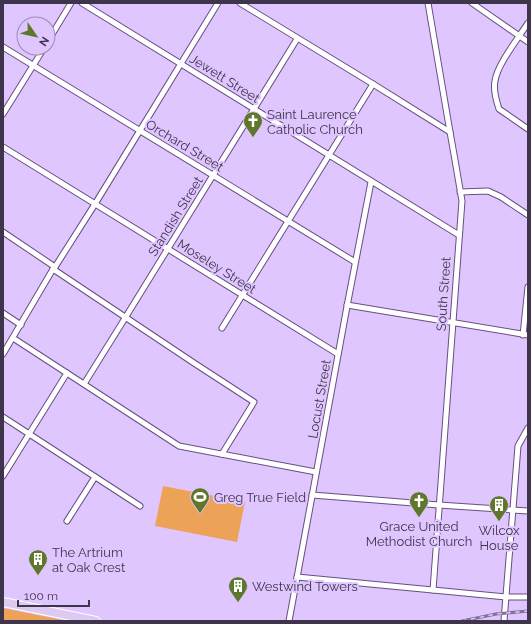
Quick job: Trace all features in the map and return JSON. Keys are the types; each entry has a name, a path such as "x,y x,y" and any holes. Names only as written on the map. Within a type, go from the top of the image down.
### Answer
{"main road":[{"path":"3,602 96,621"}],"street":[{"path":"56,28 71,3"},
{"name":"Jewett Street","path":"82,3 459,236"},
{"path":"3,354 54,268 218,3"},
{"path":"240,3 450,132"},
{"name":"South Street","path":"428,3 462,201 433,590"},
{"path":"472,3 528,42"},
{"path":"528,23 500,66 495,81 495,91 499,109 528,129"},
{"name":"Standish Street","path":"84,384 297,38"},
{"name":"Orchard Street","path":"3,47 355,262"},
{"path":"3,114 39,56"},
{"path":"222,328 373,84"},
{"name":"Moseley Street","path":"3,147 338,354"},
{"name":"Locust Street","path":"289,621 355,262 372,182"},
{"path":"460,192 488,191 528,214"},
{"path":"3,232 93,296 254,402 222,454"},
{"path":"347,306 526,335 528,287"},
{"path":"3,313 21,325"},
{"path":"13,338 178,446 316,472"},
{"path":"3,476 67,373"},
{"path":"3,417 140,506"},
{"path":"504,621 518,446 528,428"},
{"path":"67,521 95,477"},
{"path":"312,495 528,511"},
{"path":"297,577 506,597 528,597"}],"shaded area":[{"name":"Greg True Field","path":"163,486 245,502 237,542 155,526"},
{"path":"3,608 63,620 69,621 3,621"}],"railway":[{"path":"462,621 496,614 528,611"}],"place":[{"name":"Saint Laurence Catholic Church","path":"253,138"},
{"name":"Greg True Field","path":"200,514"},
{"name":"Grace United Methodist Church","path":"419,518"},
{"name":"Wilcox House","path":"499,522"},
{"name":"The Artrium at Oak Crest","path":"38,576"},
{"name":"Westwind Towers","path":"238,603"}]}
